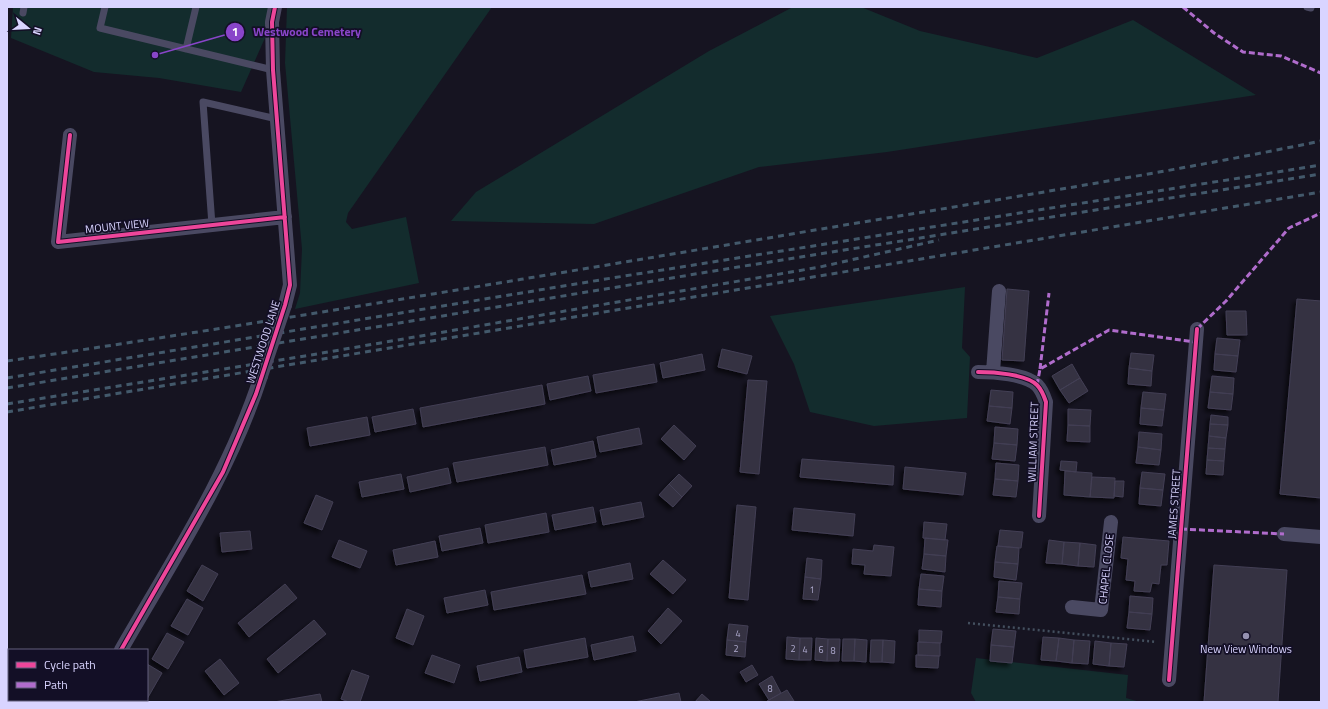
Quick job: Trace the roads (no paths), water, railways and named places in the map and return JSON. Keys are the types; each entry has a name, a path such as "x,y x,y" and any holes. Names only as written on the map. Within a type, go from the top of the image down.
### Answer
{"street":[{"name":"WESTWOOD LANE","path":"122,649 223,472 239,436 261,376 285,305 290,285 273,70 272,22 275,7"},
{"name":"MOUNT VIEW","path":"70,135 58,242 285,216"},
{"path":"993,372 999,291"},
{"name":"JAMES STREET","path":"1169,680 1197,329"},
{"name":"WILLIAM STREET","path":"978,372 993,372 1029,379 1037,385 1046,402 1039,516"},
{"name":"CHAPEL CLOSE","path":"1072,606 1101,610 1111,522"},
{"path":"1284,534 1321,537"}],"lane":[{"path":"105,7 100,28 273,70"},
{"path":"186,49 196,7"},
{"path":"1307,7 1311,8"},
{"path":"212,225 203,102 277,119"}],"railway":[{"path":"7,361 394,300 1051,191 1321,141"},
{"path":"7,378 612,278 1321,165"},
{"path":"7,388 738,267 1321,174"},
{"path":"7,412 1321,192"},
{"path":"7,404 305,356 820,267 939,240"}],"place":[{"name":"Westwood Cemetery","path":"155,55"},
{"name":"New View Windows","path":"1246,636"}]}
